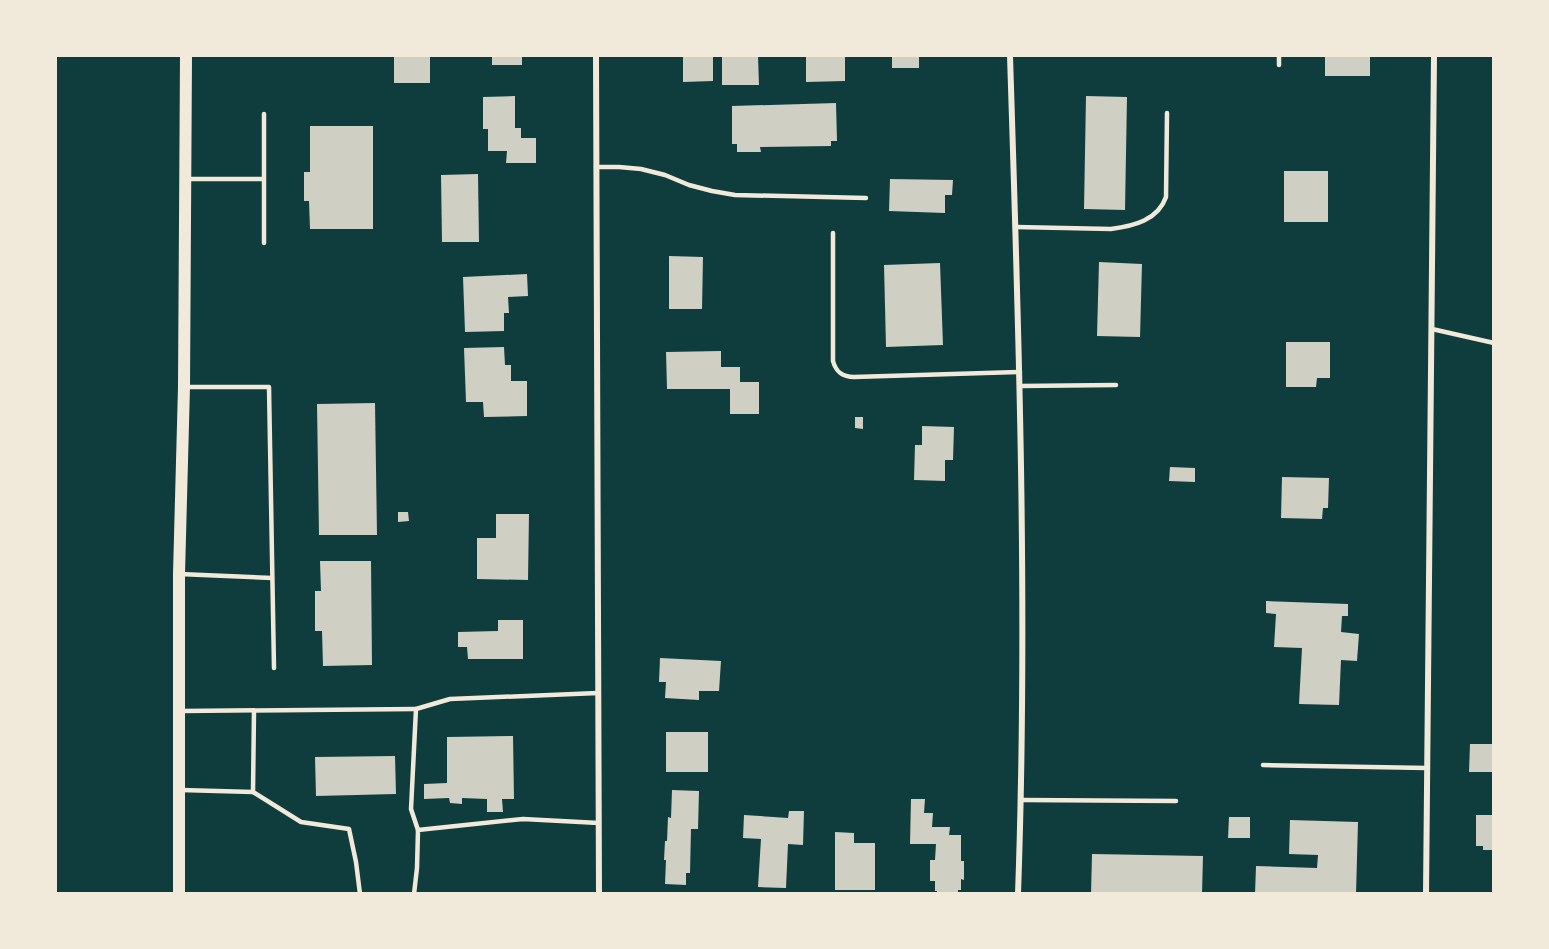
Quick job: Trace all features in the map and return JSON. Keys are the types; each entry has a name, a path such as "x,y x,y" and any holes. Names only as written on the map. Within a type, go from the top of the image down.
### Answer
{"main road":[{"path":"179,894 179,574 184,387 186,56"}],"street":[{"path":"596,56 600,894"},
{"path":"1010,56 1020,372 1022,800 1018,894"},
{"path":"1426,894 1434,56"}],"lane":[{"path":"1279,56 1279,65"},
{"path":"1015,227 1111,229 1140,223 1157,213 1166,196 1167,113"},
{"path":"264,114 264,243"},
{"path":"596,167 641,169 700,188 735,195 866,198"},
{"path":"186,179 263,179"},
{"path":"833,233 833,361 838,372 848,377 1020,372"},
{"path":"1432,329 1494,343"},
{"path":"1020,386 1116,385"},
{"path":"184,387 269,387 274,668"},
{"path":"179,574 272,578"},
{"path":"179,711 416,710 450,699 598,693"},
{"path":"414,894 418,830 411,809 416,710"},
{"path":"253,792 254,711"},
{"path":"1263,765 1427,768"},
{"path":"180,789 253,792 301,822 349,829 360,894"},
{"path":"1022,800 1176,801"},
{"path":"418,830 523,819 599,823"}],"building":[{"path":"394,56 430,56 430,83 394,83"},
{"path":"492,56 522,56 522,65 492,65"},
{"path":"683,56 713,56 713,81 683,82"},
{"path":"722,56 758,56 759,85 722,85"},
{"path":"806,56 845,56 845,81 806,82"},
{"path":"892,56 919,56 919,68 892,68"},
{"path":"1325,56 1370,56 1370,76 1325,76"},
{"path":"515,96 515,128 521,128 521,138 536,138 536,163 506,163 507,151 488,151 488,129 483,129 483,97"},
{"path":"1086,96 1127,97 1125,210 1084,209"},
{"path":"836,103 837,141 831,141 831,146 760,147 761,152 737,152 737,144 732,144 732,106"},
{"path":"310,126 373,126 373,229 310,229 309,201 304,201 304,172 310,172"},
{"path":"1284,171 1328,171 1328,222 1284,222"},
{"path":"478,174 479,242 442,242 441,175"},
{"path":"890,179 953,180 952,195 945,195 945,213 889,211"},
{"path":"669,256 703,257 702,309 669,309"},
{"path":"1099,262 1142,264 1140,337 1097,336"},
{"path":"940,263 943,345 886,347 884,265"},
{"path":"527,274 528,296 508,297 509,313 504,313 504,331 465,332 463,277"},
{"path":"1286,342 1330,342 1330,378 1317,378 1316,387 1286,387"},
{"path":"504,347 505,365 511,365 511,381 527,381 527,416 484,417 483,402 466,402 464,348"},
{"path":"721,351 721,367 740,367 740,382 759,382 759,414 730,414 730,389 667,389 666,352"},
{"path":"375,403 377,535 319,535 317,404"},
{"path":"855,417 863,417 863,429 855,428"},
{"path":"922,426 954,427 953,460 945,460 945,481 914,480 915,445 922,445"},
{"path":"1170,467 1195,468 1195,482 1169,481"},
{"path":"1282,477 1329,478 1328,508 1323,508 1322,519 1281,518"},
{"path":"398,512 408,512 409,521 398,522"},
{"path":"496,514 529,514 528,580 477,579 477,538 496,538"},
{"path":"320,561 371,561 372,665 323,666 322,631 315,631 315,591 321,591"},
{"path":"1266,601 1348,604 1348,616 1342,616 1341,632 1359,634 1357,661 1341,660 1339,705 1299,704 1302,648 1274,647 1276,614 1266,613"},
{"path":"498,620 523,620 523,659 468,659 467,647 458,647 458,632 498,631"},
{"path":"660,658 721,661 719,691 699,691 699,700 665,698 666,682 659,682"},
{"path":"666,732 708,732 708,772 666,772"},
{"path":"513,736 514,799 502,799 503,812 487,812 487,799 462,798 462,804 450,803 449,798 424,799 424,784 447,783 447,737"},
{"path":"1470,744 1494,744 1494,772 1469,772"},
{"path":"395,756 396,794 316,796 315,757"},
{"path":"672,790 699,791 698,829 691,829 690,873 686,873 686,885 665,884 665,841 667,841 668,817 671,818"},
{"path":"911,799 925,799 924,813 933,813 932,827 950,827 949,835 961,835 964,880 961,879 961,890 958,890 958,894 937,894 935,881 930,881 930,860 935,860 936,844 910,844"},
{"path":"789,811 804,811 803,845 788,844 786,888 758,887 761,839 743,838 744,815 788,818"},
{"path":"1476,815 1494,815 1494,850 1483,850 1483,846 1476,846"},
{"path":"1229,817 1250,817 1250,838 1228,838"},
{"path":"1290,820 1358,822 1356,894 1255,894 1256,866 1317,868 1318,855 1289,854"},
{"path":"835,832 854,833 854,843 875,843 875,890 835,890"},
{"path":"1092,854 1203,856 1202,894 1091,894"}]}
